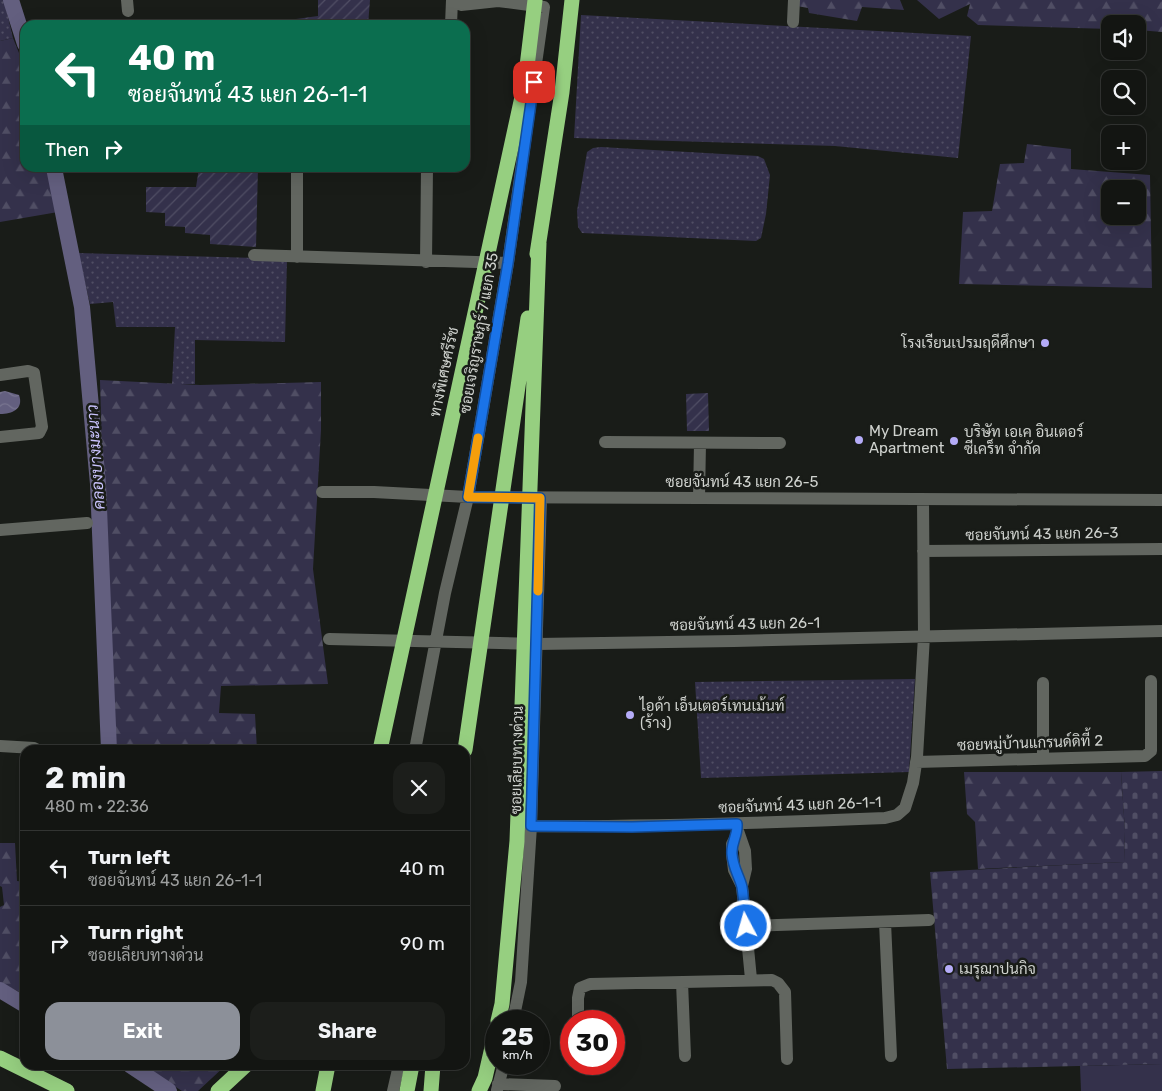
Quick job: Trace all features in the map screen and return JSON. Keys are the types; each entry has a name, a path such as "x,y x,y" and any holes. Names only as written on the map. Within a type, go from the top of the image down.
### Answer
{"highway":[{"name":"ทางพิเศษศรีรัช","path":"381,745 525,83 535,0"},
{"path":"466,745 538,244 562,92 572,0"},
{"path":"501,1010 517,841 538,244"},
{"path":"0,1058 20,1068"},
{"path":"24,1070 67,1091"},
{"path":"218,1091 241,1070"},
{"path":"323,1091 327,1070"},
{"path":"407,1091 411,1070"},
{"path":"431,1091 433,1070"},
{"path":"480,1091 486,1075"}],"street":[{"path":"451,20 452,0"},
{"name":"ซอยเจริญราษฎร์ 7 แยก 35","path":"416,745 445,593 468,497 508,263 544,7 498,1 461,5 458,0"},
{"path":"793,22 794,0"},
{"path":"297,172 297,257"},
{"path":"426,262 427,172"},
{"path":"254,255 426,262 508,263"},
{"path":"0,375 28,371 34,373 42,427 39,433 0,437"},
{"path":"605,442 780,443"},
{"path":"699,498 700,443"},
{"name":"ซอยจันทน์ 43 แยก 26-5","path":"322,492 540,498 1162,500"},
{"name":"ซอยเลียบทางด่วน","path":"515,1010 521,982 531,826 540,498"},
{"name":"ซอยจันทน์ 43 แยก 26-1-1","path":"531,826 737,828 885,818 897,815 905,808 908,800 916,762 924,636 922,499"},
{"path":"0,530 87,523"},
{"name":"ซอยจันทน์ 43 แยก 26-3","path":"923,552 1162,549"},
{"name":"ซอยจันทน์ 43 แยก 26-1","path":"329,639 537,644 734,642 1162,631"},
{"name":"ซอยหมู่บ้านแกรนด์ดิที้ 2","path":"916,762 1146,756 1151,751 1151,681"},
{"path":"1043,683 1043,759"},
{"path":"0,746 20,747"},
{"path":"737,828 746,860 742,886 751,979"},
{"path":"746,926 929,920"},
{"path":"885,922 891,1056"},
{"path":"578,1010 580,988 590,984 772,980 778,983 785,992 787,1059"},
{"path":"682,982 684,1056"},
{"path":"393,1091 398,1070"},
{"path":"501,1075 498,1088 555,1086"}],"green space":[{"path":"0,0 4,0 13,38 0,41"},
{"path":"318,0 370,0 368,20 289,20 318,16"},
{"path":"797,0 900,0 904,10 862,7 857,21 809,13 808,8 797,6"},
{"path":"917,0 1162,0 1162,32 1146,31 1146,15 1101,15 1101,29 978,25 967,16 970,4 939,19"},
{"path":"581,15 971,36 958,158 835,146 574,138"},
{"path":"13,38 20,56 20,172 50,172 58,212 0,222 0,41"},
{"path":"1027,144 1071,149 1071,169 1150,175 1152,288 959,284 963,212 992,211 1000,164 1024,163"},
{"path":"593,148 758,156 764,159 770,175 766,214 761,238 756,241 582,233 578,227 577,211 587,152"},
{"path":"198,172 258,172 256,247 210,244 210,235 185,233 185,227 165,226 165,213 146,212 146,187 196,187"},
{"path":"78,253 287,259 285,342 195,340 195,384 172,384 175,327 116,327 113,302 90,304"},
{"path":"100,380 200,385 321,382 321,430 313,569 328,684 221,686 219,713 255,714 257,745 116,745 104,529"},
{"path":"708,393 709,431 687,431 686,394"},
{"path":"915,679 909,772 701,778 695,682"},
{"path":"1162,771 1162,1064 947,1069 930,872 1124,862 1125,831 1121,772"},
{"path":"964,772 1121,772 1125,831 1124,862 978,869 975,822 967,814"},
{"path":"0,843 15,843 17,881 20,881 20,992 0,982 0,907 4,905 2,887 0,886"},
{"path":"1162,1064 1162,1091 1081,1091 1080,1066"},
{"path":"149,1070 221,1070 198,1091 182,1091"}],"water":[{"path":"5,391 19,395 20,404 13,412 0,414 0,392"}],"waterway":[{"name":"คลองบางมะนาว","path":"11,0 20,28"},
{"name":"คลองบางมะนาว","path":"55,172 82,307 98,484 109,745"},
{"path":"0,990 20,1002"},
{"path":"138,1070 169,1091"}],"slow traffic":[{"path":"478,438 468,497 540,498 538,591"}],"place":[{"name":"โรงเรียนเปรมฤดีศึกษา","path":"1045,343"},
{"name":"My Dream Apartment","path":"859,440"},
{"name":"บริษัท เอเค อินเตอร์ ซีเคร็ท จำกัด","path":"954,441"},
{"name":"ไอด้า เอ็นเตอร์เทนเม้นท์ (ร้าง)","path":"630,715"},
{"name":"เมรุฌาปนกิจ","path":"949,969"}],"route":[{"path":"534,82 508,263 468,497 540,498 531,826 632,827 737,824 738,833 732,844 732,854 734,870 742,886 746,926"}]}
